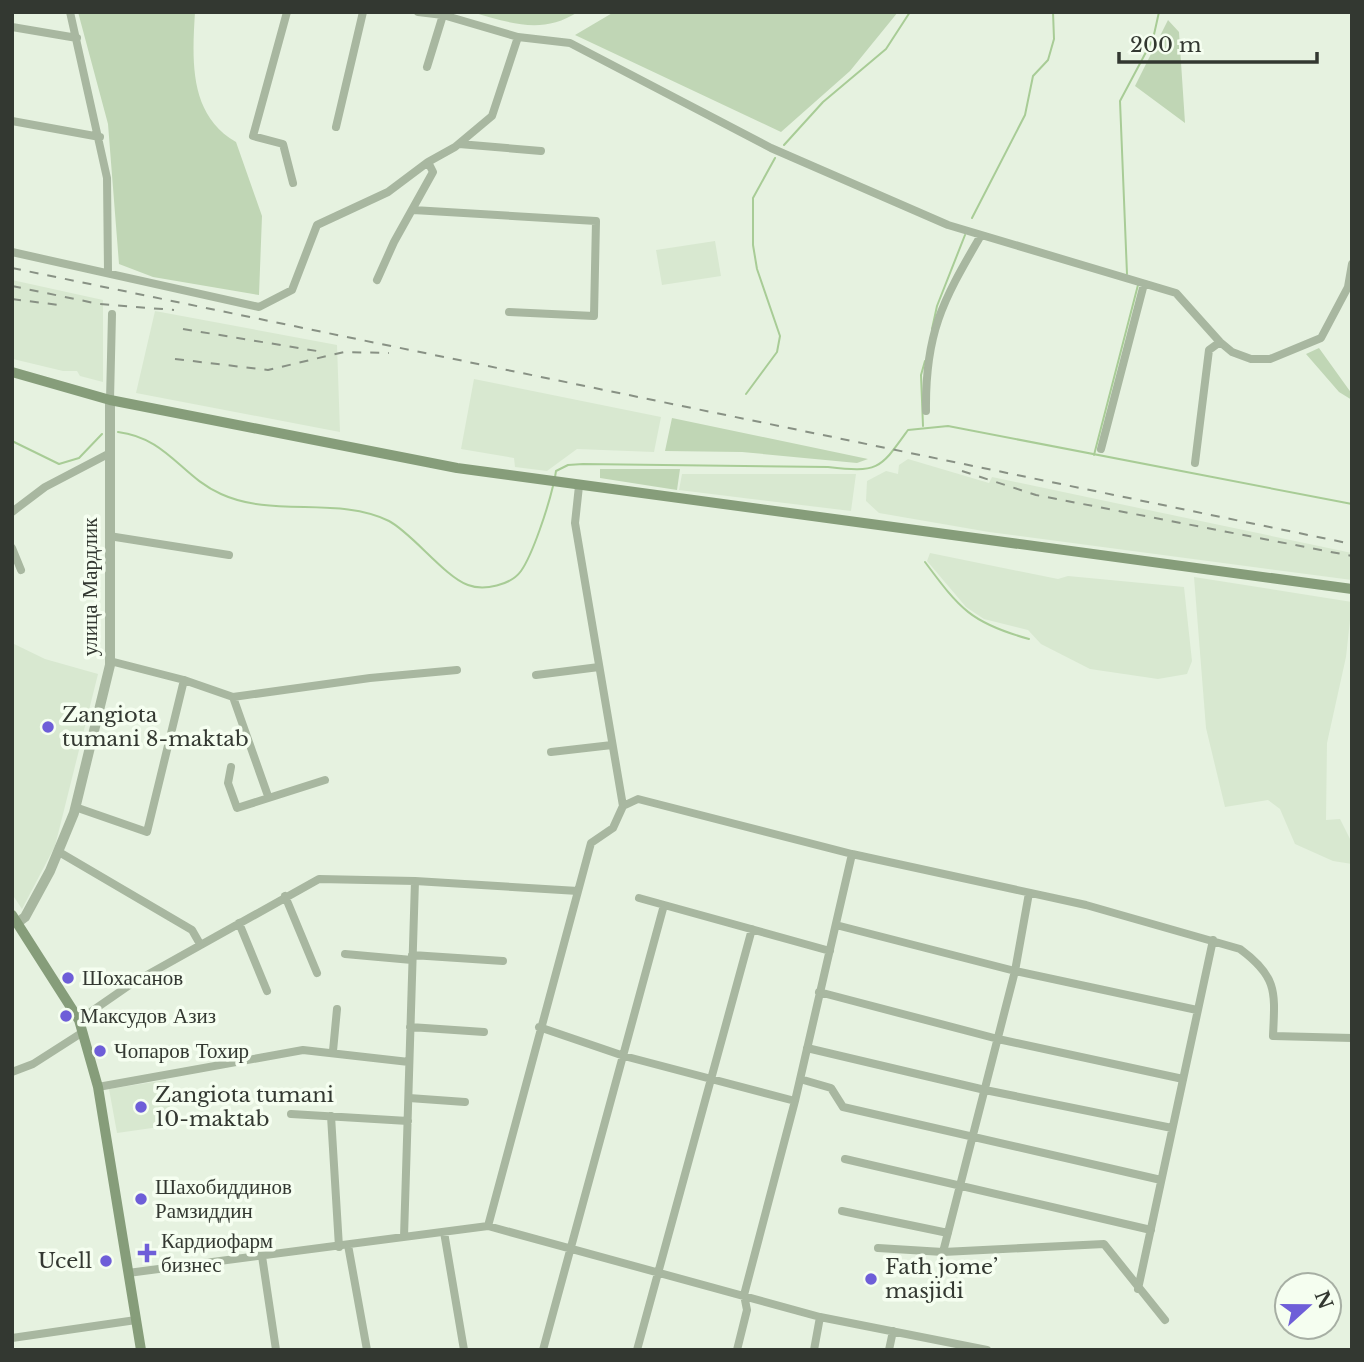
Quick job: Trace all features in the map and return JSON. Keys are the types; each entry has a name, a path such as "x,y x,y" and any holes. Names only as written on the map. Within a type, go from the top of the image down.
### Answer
{"main road":[{"path":"12,372 110,400 389,456 565,485 857,521 1352,589"},
{"path":"15,919 81,1026 99,1087 141,1350"}],"street":[{"path":"70,12 107,178 108,271"},
{"path":"287,12 253,136 283,144 293,183"},
{"path":"336,127 362,12"},
{"path":"418,12 443,15 518,37 570,43 771,148 980,237 1175,293 1231,352 1251,359 1270,359 1321,338 1348,287 1352,264"},
{"path":"427,67 443,15"},
{"path":"12,27 77,38"},
{"path":"12,252 108,271 121,278 259,307 292,290 317,225 334,214 388,192 428,162 459,144 492,116 518,37"},
{"path":"12,121 100,137"},
{"path":"459,144 541,151"},
{"path":"377,280 394,242 433,172 428,162"},
{"path":"413,211 596,221 594,316 509,312"},
{"path":"926,411 926,372 932,335 951,286 980,237"},
{"path":"1101,449 1144,285"},
{"path":"110,400 112,314"},
{"path":"1195,463 1209,350 1220,342"},
{"name":"улица Мардлик","path":"15,919 24,917 59,852 75,807 110,661 110,400"},
{"path":"12,512 45,487 110,453"},
{"path":"488,1226 539,1027 591,843 612,828 623,806 575,523 579,486"},
{"path":"109,536 229,555"},
{"path":"12,548 21,570"},
{"path":"110,661 184,680 233,697 370,678 457,670"},
{"path":"536,676 599,667"},
{"path":"75,807 147,832 184,680"},
{"path":"233,697 268,796"},
{"path":"551,752 612,745"},
{"path":"231,767 228,783 237,808 325,780"},
{"path":"623,806 638,799 852,854 1029,893 1240,948 1261,964 1272,980 1275,996 1273,1036 1352,1038"},
{"path":"59,852 192,930 200,944"},
{"path":"737,1350 747,1310 744,1295 795,1101 852,854"},
{"path":"12,1072 33,1064 131,984 319,879 415,881 578,891"},
{"path":"404,1237 415,881"},
{"path":"943,1252 1015,971 1029,893"},
{"path":"285,897 317,973"},
{"path":"639,898 830,951"},
{"path":"543,1350 664,905"},
{"path":"239,923 267,991"},
{"path":"836,925 1015,971 1197,1010"},
{"path":"637,1350 752,929"},
{"path":"1138,1289 1213,940"},
{"path":"345,954 503,961"},
{"path":"819,992 998,1040 1183,1079"},
{"path":"333,1051 337,1009"},
{"path":"410,1027 484,1032"},
{"path":"539,1027 624,1056 795,1101"},
{"path":"807,1048 985,1090 1172,1128"},
{"path":"99,1087 303,1050 333,1051 409,1062"},
{"path":"800,1079 831,1088 843,1107 1161,1180"},
{"path":"409,1098 466,1102"},
{"path":"291,1114 408,1121"},
{"path":"331,1116 343,1246 367,1350"},
{"path":"845,1159 1151,1230"},
{"path":"842,1211 948,1233"},
{"path":"128,1273 488,1226 821,1317 987,1350"},
{"path":"444,1231 464,1350"},
{"path":"878,1248 943,1252 1104,1244 1165,1320"},
{"path":"262,1256 276,1350"},
{"path":"814,1350 821,1317"},
{"path":"12,1338 136,1320"},
{"path":"889,1350 893,1331"}],"shaded area":[{"path":"78,12 195,12 194,68 202,102 209,117 221,131 236,142 262,216 259,295 153,277 119,264 108,124"},
{"path":"472,12 578,12 552,23 526,25"},
{"path":"614,12 898,12 850,71 781,132 575,35"},
{"path":"1168,20 1179,32 1185,123 1135,86"},
{"path":"715,241 721,276 662,285 656,250"},
{"path":"12,280 103,300 103,382 80,376 77,371 63,371 13,359"},
{"path":"155,311 337,345 340,432 136,393"},
{"path":"1319,348 1352,394 1352,400 1339,392 1306,354"},
{"path":"474,379 661,417 654,452 577,449 547,471 515,467 514,458 461,449"},
{"path":"672,418 868,459 857,463 742,452 665,451"},
{"path":"908,459 989,483 992,477 1352,553 1352,580 989,532 879,513 866,501 867,481 886,471 898,474 899,465"},
{"path":"600,469 680,469 677,490 600,478"},
{"path":"682,474 856,474 851,511 679,490"},
{"path":"930,553 1058,579 1068,576 1184,587 1192,661 1187,674 1158,679 1090,669 1041,644 1028,630 984,619 966,607 927,561"},
{"path":"1194,577 1352,602 1346,657 1327,743 1326,820 1340,819 1352,843 1352,864 1333,861 1295,844 1280,809 1268,800 1225,807 1206,728"},
{"name":"Zangiota tumani 8-maktab","path":"12,643 45,659 98,674 55,846 22,909 12,894"},
{"name":"Zangiota tumani 10-maktab","path":"166,1080 173,1125 117,1133 109,1089"}],"waterway":[{"path":"784,145 823,102 886,49 910,12"},
{"path":"972,218 1025,115 1033,76 1048,60 1054,39 1053,12"},
{"path":"1127,274 1120,101 1153,39 1159,12"},
{"path":"746,394 777,352 780,336 757,269 753,245 753,198 775,158"},
{"path":"932,329 937,306 965,235"},
{"path":"1094,455 1138,285"},
{"path":"923,426 921,375 925,361"},
{"path":"555,477 556,471 568,465 583,464 868,468 884,460 908,430 948,426 1352,504"},
{"path":"118,432 149,442 207,487 241,501 262,505 349,510 389,521 449,573 474,587 504,583 521,571 535,542 553,486"},
{"path":"12,441 59,464 79,458 102,434"},
{"path":"925,562 948,592 968,612 993,627 1029,639"}],"railway":[{"path":"12,268 1352,544"},
{"path":"12,286 99,304 174,310"},
{"path":"12,299 59,305"},
{"path":"183,329 323,352"},
{"path":"175,359 268,370 344,352 389,353"},
{"path":"962,471 1036,495 1352,556"}],"place":[{"name":"Zangiota tumani 8-maktab","path":"48,727"},
{"name":"Шохасанов","path":"68,978"},
{"name":"Максудов Азиз","path":"66,1016"},
{"name":"Чопаров Тохир","path":"100,1051"},
{"name":"Zangiota tumani 10-maktab","path":"141,1107"},
{"name":"Шахобиддинов Рамзиддин","path":"141,1199"},
{"name":"Кардиофарм бизнес","path":"147,1253"},
{"name":"Ucell","path":"106,1261"},
{"name":"Fath jome’ masjidi","path":"871,1279"}]}
